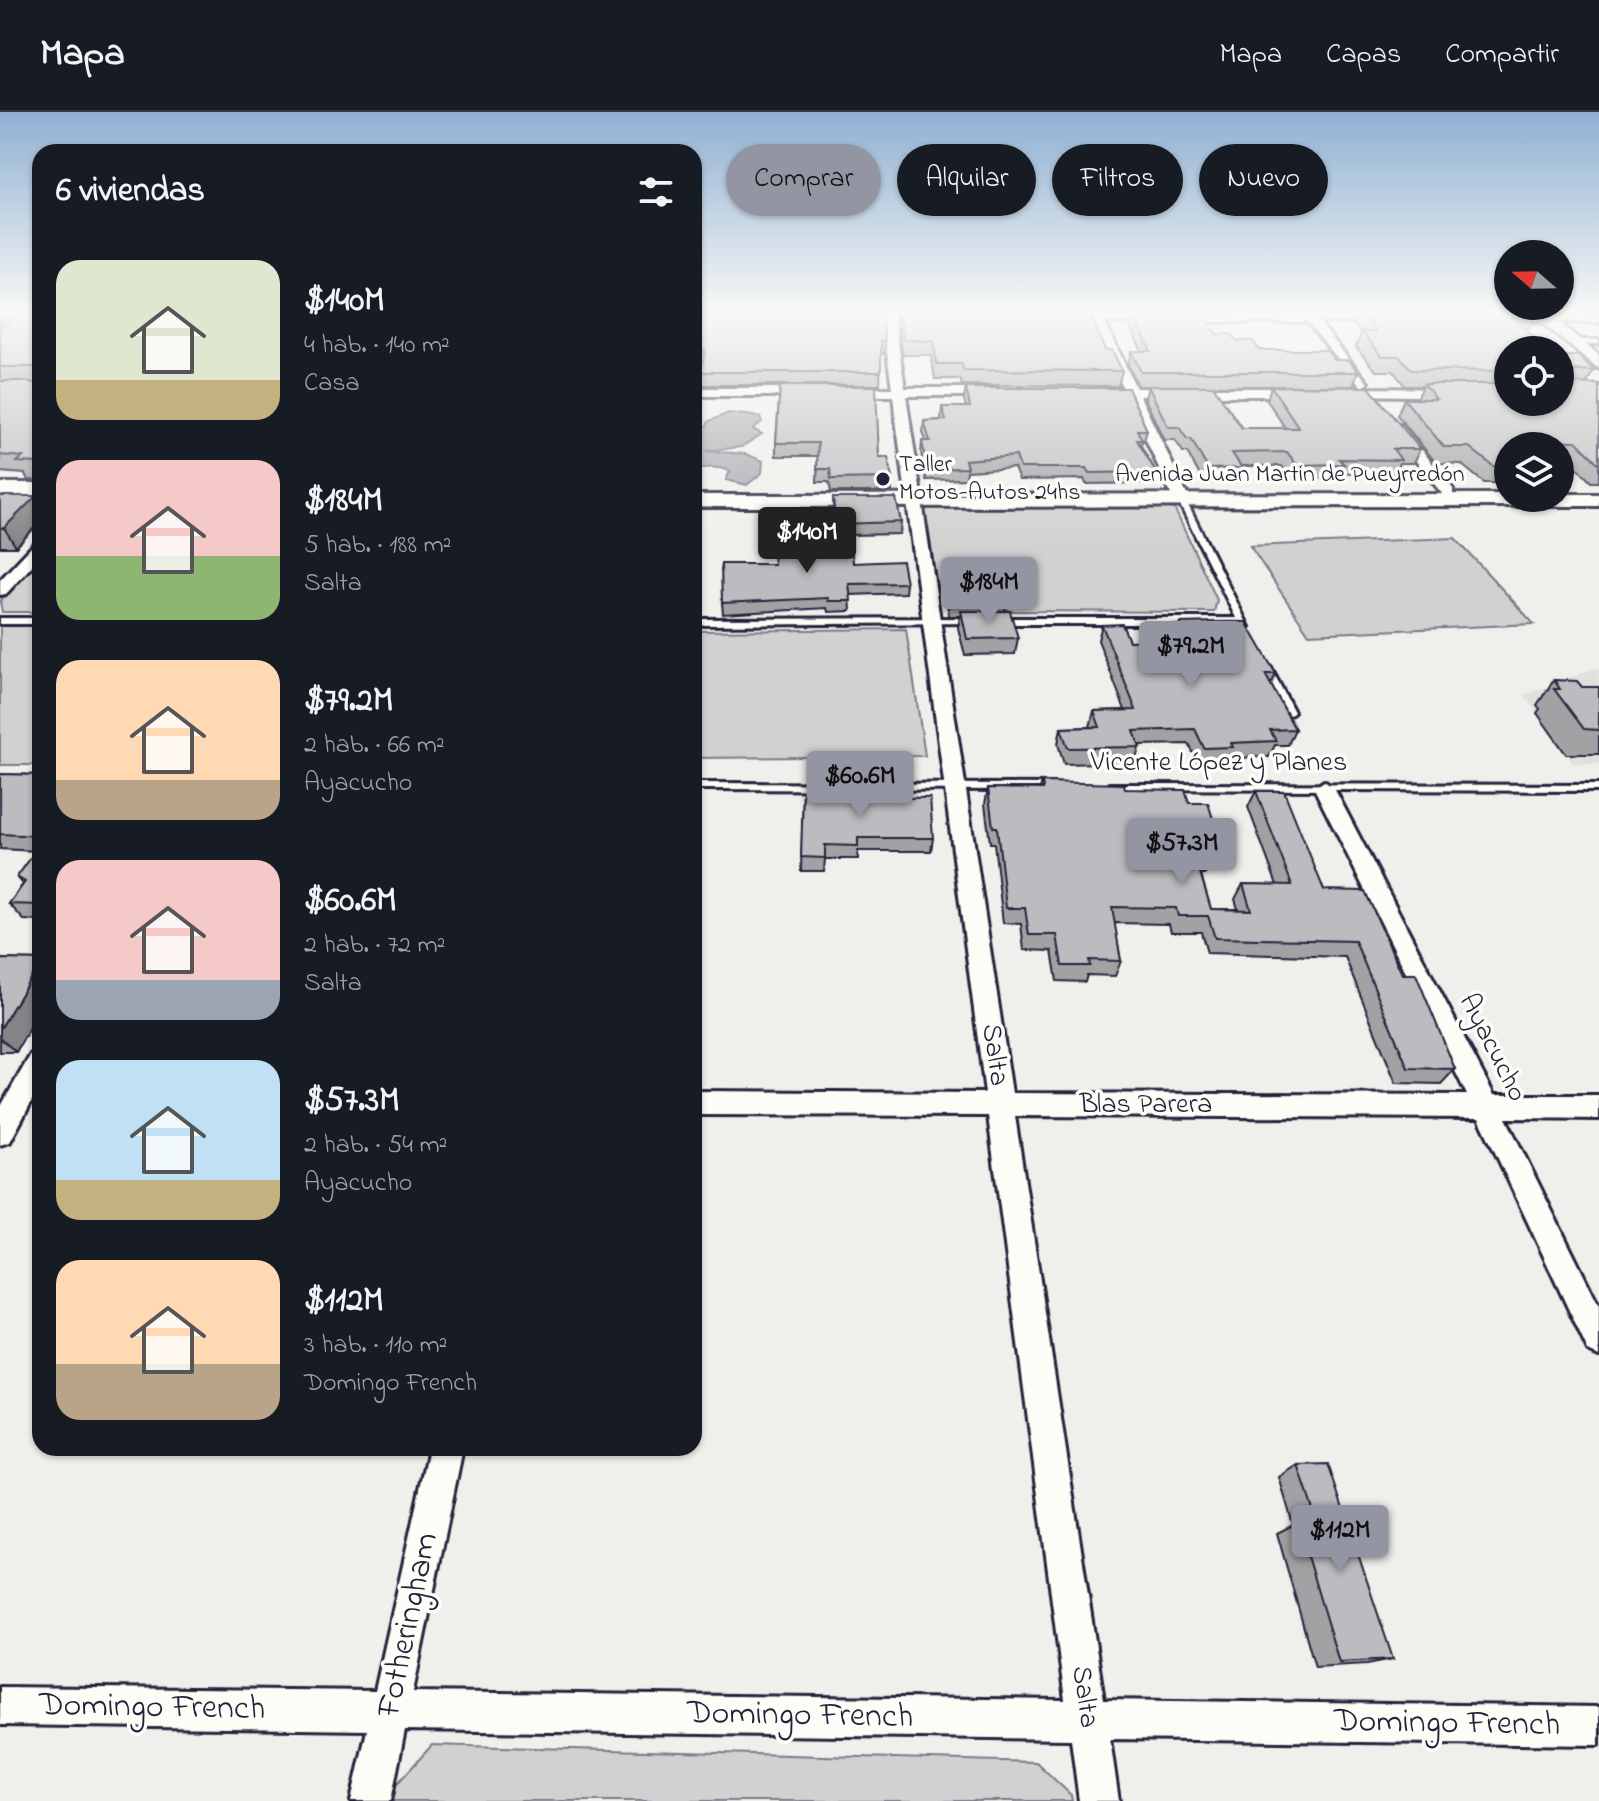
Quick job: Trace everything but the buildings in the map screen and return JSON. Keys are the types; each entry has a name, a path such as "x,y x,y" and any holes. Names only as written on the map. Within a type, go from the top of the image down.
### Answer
{"main road":[{"path":"0,489 32,489"},
{"name":"Avenida Juan Martin de Pueyrredón","path":"702,491 914,496 1599,500"},
{"path":"1574,491 1599,491"},
{"name":"Avenida Juan Martin de Pueyrredón","path":"1180,496 1494,492"},
{"name":"Avenida Juan Martin de Pueyrredón","path":"702,501 914,496"},
{"path":"0,499 32,499"}],"street":[{"name":"Salta","path":"899,389 1099,1801"},
{"path":"1130,389 1180,496"},
{"path":"1367,389 1379,405"},
{"path":"702,392 1008,392"},
{"path":"1085,392 1494,393"},
{"path":"1389,417 1448,492"},
{"path":"0,590 32,556"},
{"name":"Ayacucho","path":"1324,788 1487,1107 1599,1340"},
{"path":"0,1133 32,1077"},
{"name":"Blas Parera","path":"702,1103 1599,1107"},
{"name":"Fotheringham","path":"371,1801 444,1456"},
{"name":"Domingo French","path":"0,1706 1599,1726"}],"lane":[{"path":"1180,496 1248,634"},
{"path":"0,621 32,621"},
{"path":"702,622 1242,621"},
{"path":"1262,660 1289,712"},
{"name":"Vicente López y Planes","path":"702,786 1069,787"},
{"name":"Vicente López y Planes","path":"1101,787 1599,788"}],"shaded area":[{"path":"729,413 760,417 762,422 753,429 762,434 741,447 707,451 746,454 763,461 762,473 747,485 726,480 730,471 725,469 702,469 702,425 707,426 709,421"},
{"path":"1163,503 1175,510 1217,600 1214,612 1008,611 1002,587 936,588 921,516 930,505"},
{"path":"1455,538 1534,624 1309,634 1250,546"},
{"path":"32,566 32,612 2,612 0,601"},
{"path":"0,625 32,625 32,765 0,765"},
{"path":"906,629 925,756 702,758 702,631"},
{"path":"1599,667 1599,764 1573,764 1524,695"},
{"path":"432,1745 1036,1762 1071,1795 1072,1801 393,1801 396,1785"}],"place":[{"name":"Taller Motos-Autos 24hs","path":"883,479"}]}
